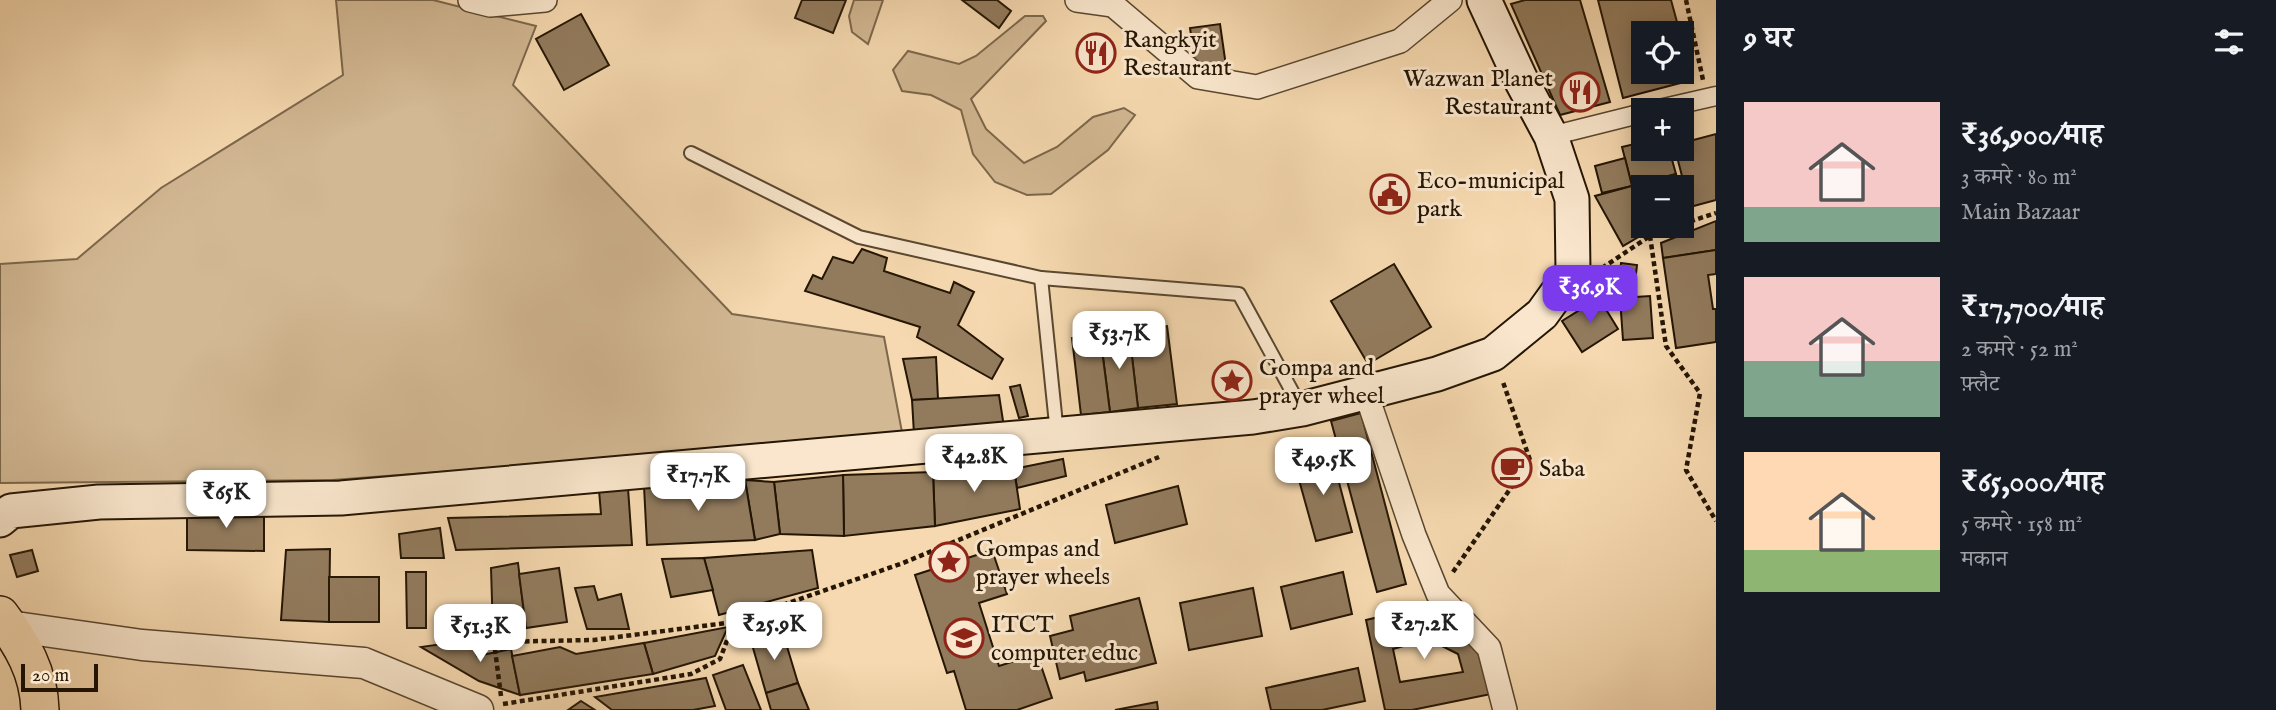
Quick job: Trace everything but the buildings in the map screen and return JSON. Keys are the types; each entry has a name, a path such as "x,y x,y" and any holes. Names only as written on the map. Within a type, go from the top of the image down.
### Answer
{"main road":[{"path":"0,520 11,511 99,502 341,498 1253,417 1302,409 1437,374 1493,354 1542,314 1573,271 1572,199 1551,136 1521,80 1484,0"},
{"path":"4,620 33,664 40,695 40,710"}],"street":[{"path":"470,0 490,5 545,0"},
{"path":"1077,0 1113,5 1198,77 1257,87 1400,41 1450,0"},
{"path":"1694,101 1712,97"},
{"path":"1551,136 1631,116"},
{"path":"1366,393 1414,535 1438,594 1489,648 1503,710"},
{"path":"4,620 142,645 364,663 485,708"}],"lane":[{"path":"691,153 859,237 1041,278 1239,294 1302,409"},
{"path":"1041,278 1057,434"}],"path":[{"path":"1686,0 1712,97"},
{"path":"1694,220 1716,213"},
{"path":"1573,271 1605,267 1647,238"},
{"path":"1650,238 1666,346 1700,393 1686,470 1716,521"},
{"path":"1438,594 1530,460 1493,354"},
{"path":"734,622 720,659 691,674 485,708 494,642 594,640 734,622 903,564 1166,454"}],"shaded area":[{"path":"336,0 433,0 536,26 513,85 732,314 884,337 902,432 589,461 332,480 0,483 0,264 77,259 161,188 343,75"},
{"path":"854,0 883,0 868,44 852,32 849,16"},
{"path":"1025,16 1043,16 1046,21 971,99 986,129 1024,163 1057,147 1093,117 1124,108 1135,115 1108,150 1051,194 1027,195 995,182 973,154 961,110 931,95 902,91 893,70 908,51 959,64 976,56"}],"place":[{"name":"Rangkyit Restaurant","path":"1096,53"},
{"name":"Wazwan Planet Restaurant","path":"1580,92"},
{"name":"Eco-municipal park","path":"1390,194"},
{"name":"Gompa and prayer wheel","path":"1232,381"},
{"name":"Saba","path":"1512,468"},
{"name":"Gompas and prayer wheels","path":"949,562"},
{"name":"ITCT computer educ","path":"964,638"}]}
